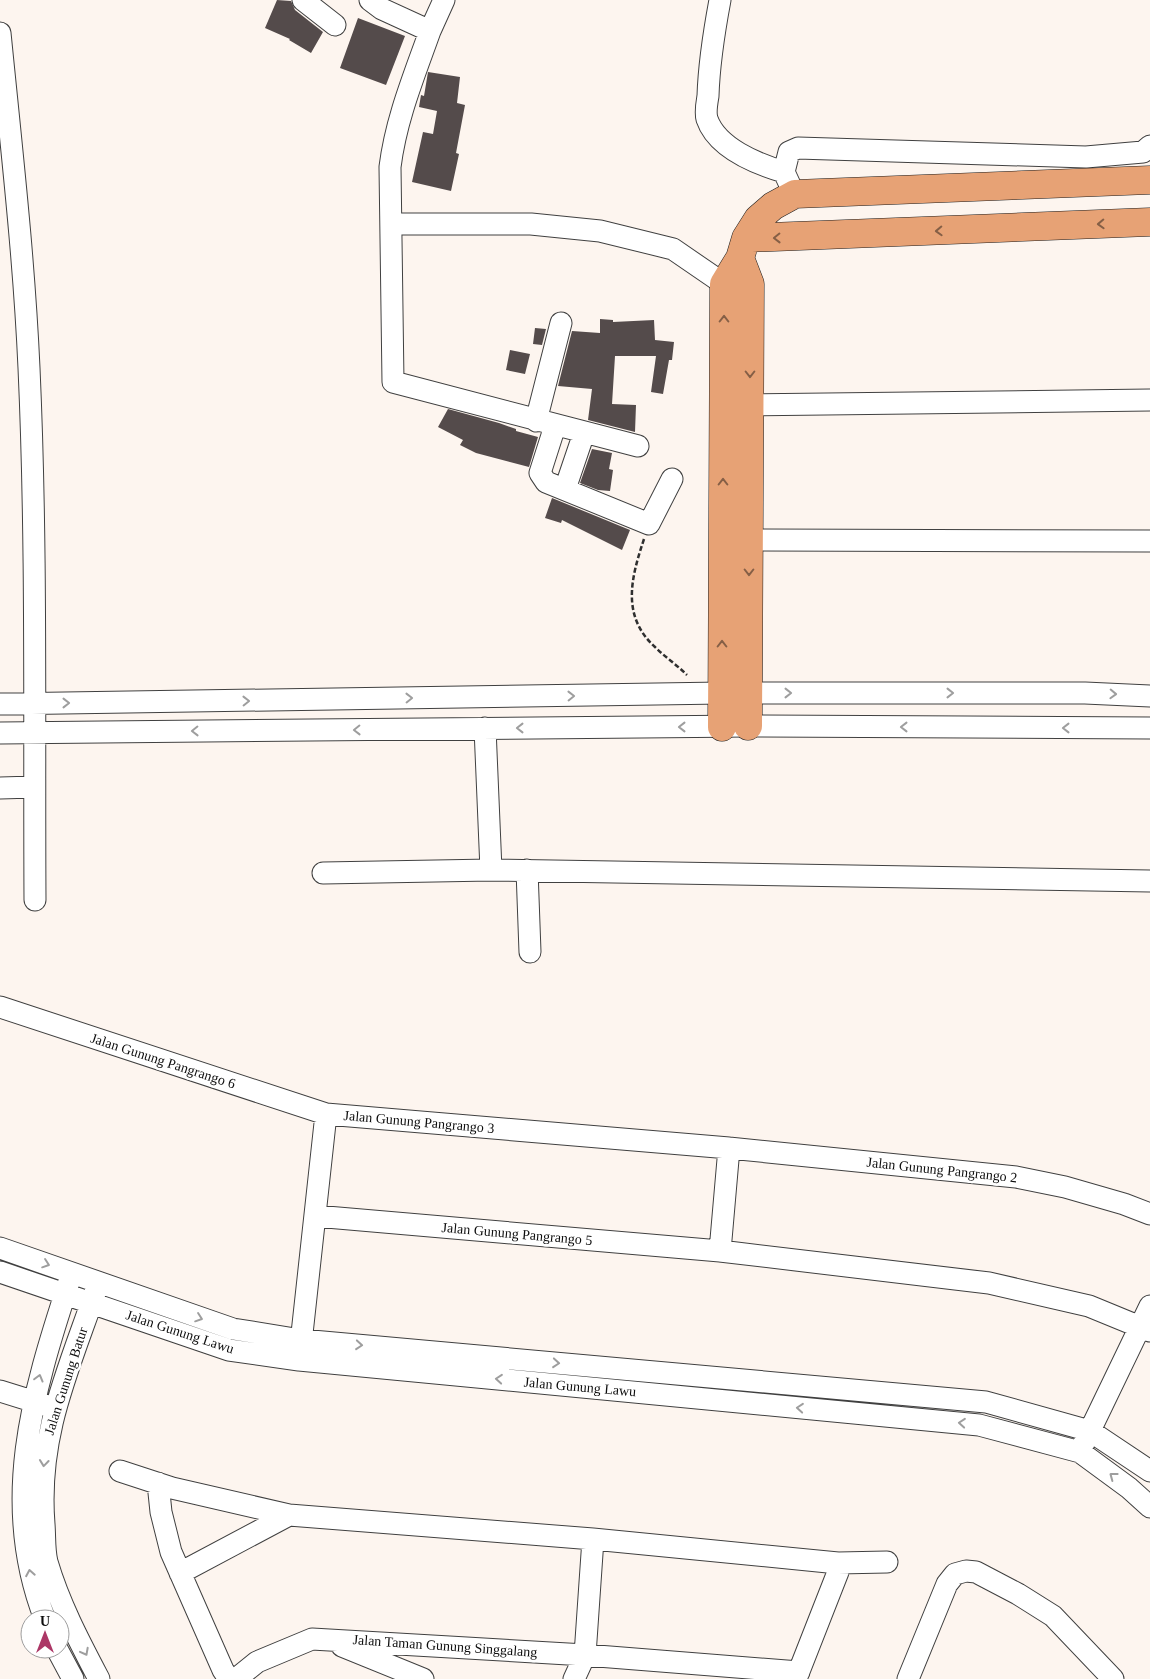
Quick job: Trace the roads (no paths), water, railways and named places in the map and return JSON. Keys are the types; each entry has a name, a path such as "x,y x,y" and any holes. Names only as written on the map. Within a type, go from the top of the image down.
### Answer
{"main road":[{"path":"735,726 722,693 724,284 758,219 773,206 789,183 1150,180"},
{"path":"743,248 1150,222"},
{"path":"735,726 749,693 750,284 743,248"}],"street":[{"path":"303,0 335,25"},
{"path":"370,0 382,9 430,31"},
{"path":"444,0 430,31 401,111 393,141 390,167 393,382 638,446"},
{"path":"720,0 709,63 707,118 717,136 730,147 789,183"},
{"path":"0,33 24,286 29,366 36,703 34,732 35,900"},
{"path":"789,183 789,152 798,148 1086,158 1144,152 1150,146"},
{"path":"392,224 531,224 600,231 673,249 724,284"},
{"path":"561,323 545,423 540,473 546,482 649,524 672,479"},
{"path":"749,405 1150,400"},
{"path":"565,489 584,433"},
{"path":"749,540 1150,541"},
{"path":"0,704 722,693 1085,693 1150,696"},
{"path":"0,733 735,726 1150,728"},
{"path":"486,728 491,870"},
{"path":"0,788 34,787"},
{"path":"527,870 530,952"},
{"path":"323,873 527,870 1150,881"},
{"name":"Jalan Gunung Pangrango 6","path":"0,1008 326,1114"},
{"name":"Jalan Gunung Pangrango 3","path":"300,1350 326,1114 729,1148"},
{"path":"729,1148 720,1251 989,1283 1089,1306 1145,1328"},
{"name":"Jalan Gunung Pangrango 2","path":"729,1148 1016,1177 1065,1187 1124,1204 1150,1214"},
{"name":"Jalan Gunung Pangrango 5","path":"315,1216 720,1251"},
{"name":"Jalan Gunung Lawu","path":"0,1248 233,1329 300,1350 980,1425 1080,1452 1129,1488 1150,1507"},
{"name":"Jalan Gunung Lawu","path":"0,1272 229,1350 300,1350 986,1402 1090,1431 1150,1471"},
{"name":"Jalan Gunung Batur","path":"41,1609 35,1596 23,1525 20,1503 21,1466 39,1376 72,1273"},
{"name":"Jalan Gunung Batur","path":"99,1283 55,1407 43,1470 47,1559 55,1587 71,1624 99,1679"},
{"path":"1080,1452 1145,1328 1150,1306"},
{"path":"0,1391 55,1407"},
{"path":"120,1471 158,1483 289,1515 593,1539 838,1563 887,1562"},
{"path":"158,1483 166,1536 224,1677"},
{"path":"180,1573 289,1515"},
{"path":"23,1525 44,1524"},
{"path":"574,1679 586,1655 593,1539"},
{"path":"798,1676 838,1572 838,1563"},
{"path":"908,1679 947,1584 955,1574 966,1571 986,1576 1053,1616 1113,1679"},
{"name":"Jalan Taman Gunung Singgalang","path":"224,1677 301,1642 312,1639 586,1655 798,1676"},
{"path":"325,1639 423,1679"},
{"path":"63,1659 73,1679"},
{"name":"Jalan Taman Gunung Singgalang","path":"637,1659 682,1679"}]}
